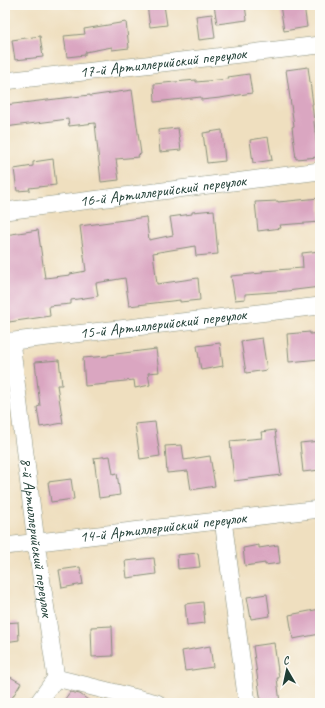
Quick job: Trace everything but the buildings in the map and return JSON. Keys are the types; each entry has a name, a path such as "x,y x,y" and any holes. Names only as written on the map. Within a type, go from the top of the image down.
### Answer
{"street":[{"name":"17-й Артиллерийский переулок","path":"5,81 320,44"},
{"name":"16-й Артиллерийский переулок","path":"5,211 320,171"},
{"name":"15-й Артиллерийский переулок","path":"8,342 320,306"},
{"name":"8-й Артиллерийский переулок","path":"8,342 56,678"},
{"name":"14-й Артиллерийский переулок","path":"5,546 320,509"},
{"path":"223,520 247,703"},
{"path":"38,703 56,678 158,703"}]}
